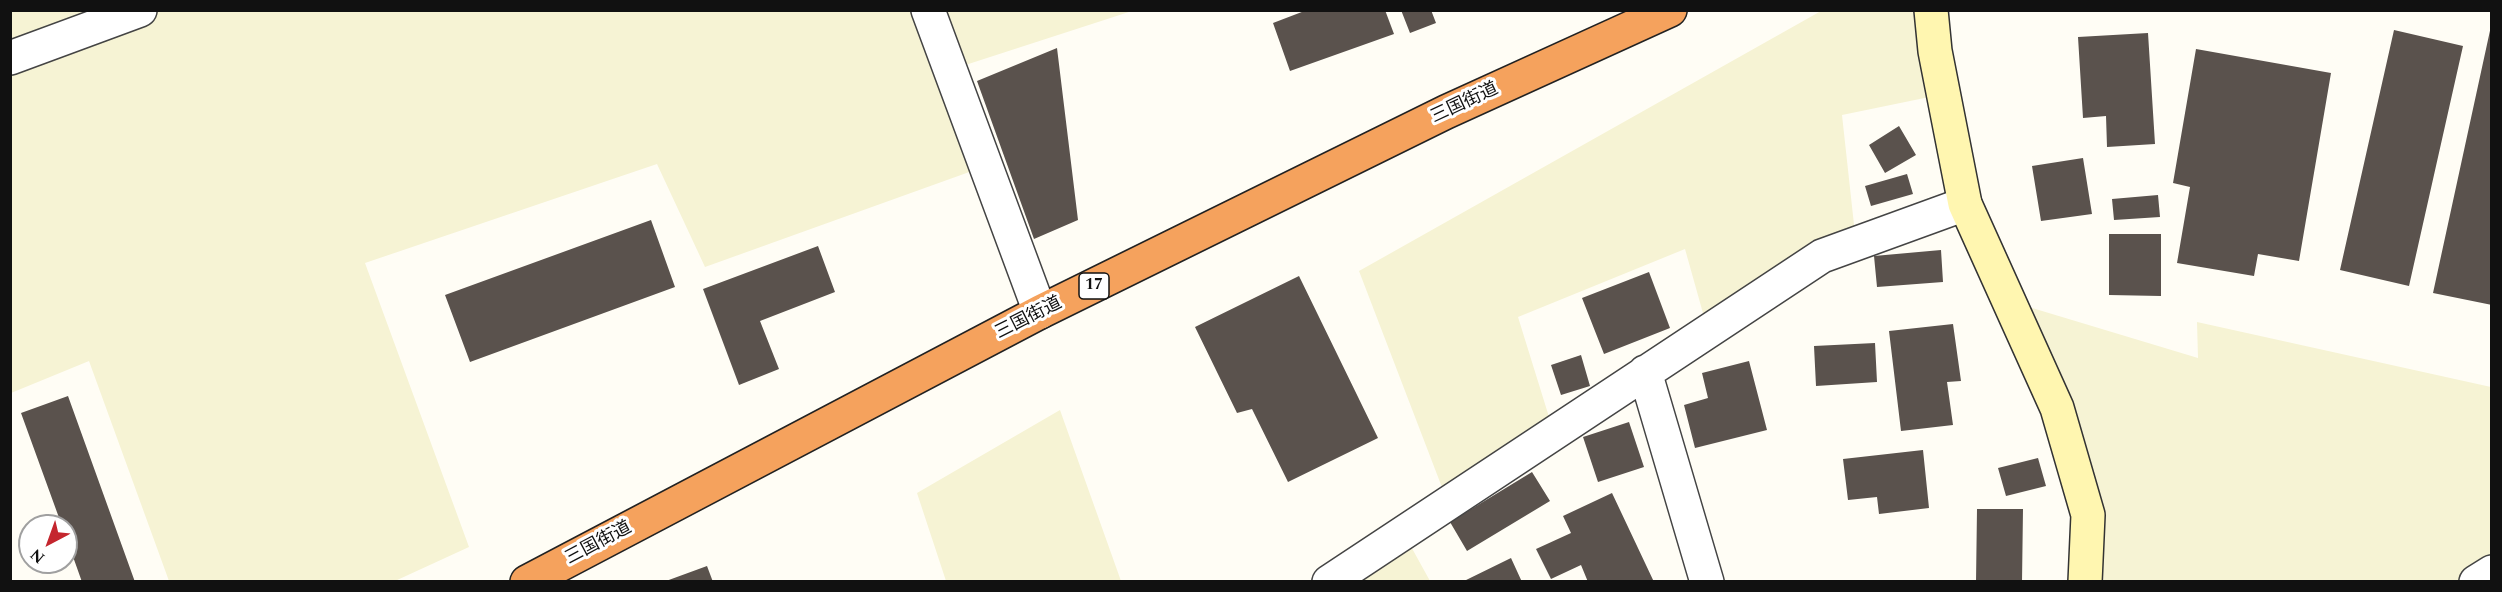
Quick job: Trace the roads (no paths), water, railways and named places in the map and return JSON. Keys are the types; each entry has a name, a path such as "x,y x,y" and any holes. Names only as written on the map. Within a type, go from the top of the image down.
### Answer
{"highway":[{"name":"三国街道","path":"527,582 1041,312 1446,112 1670,10"}],"street":[{"path":"10,58 140,10"},
{"path":"928,10 1041,312"},
{"path":"1932,10 1935,51 1965,204 2057,408 2088,515 2085,582"},
{"path":"1329,582 1822,256 1965,204"},
{"path":"1645,372 1707,582"},
{"path":"2476,582 2492,572"}]}
